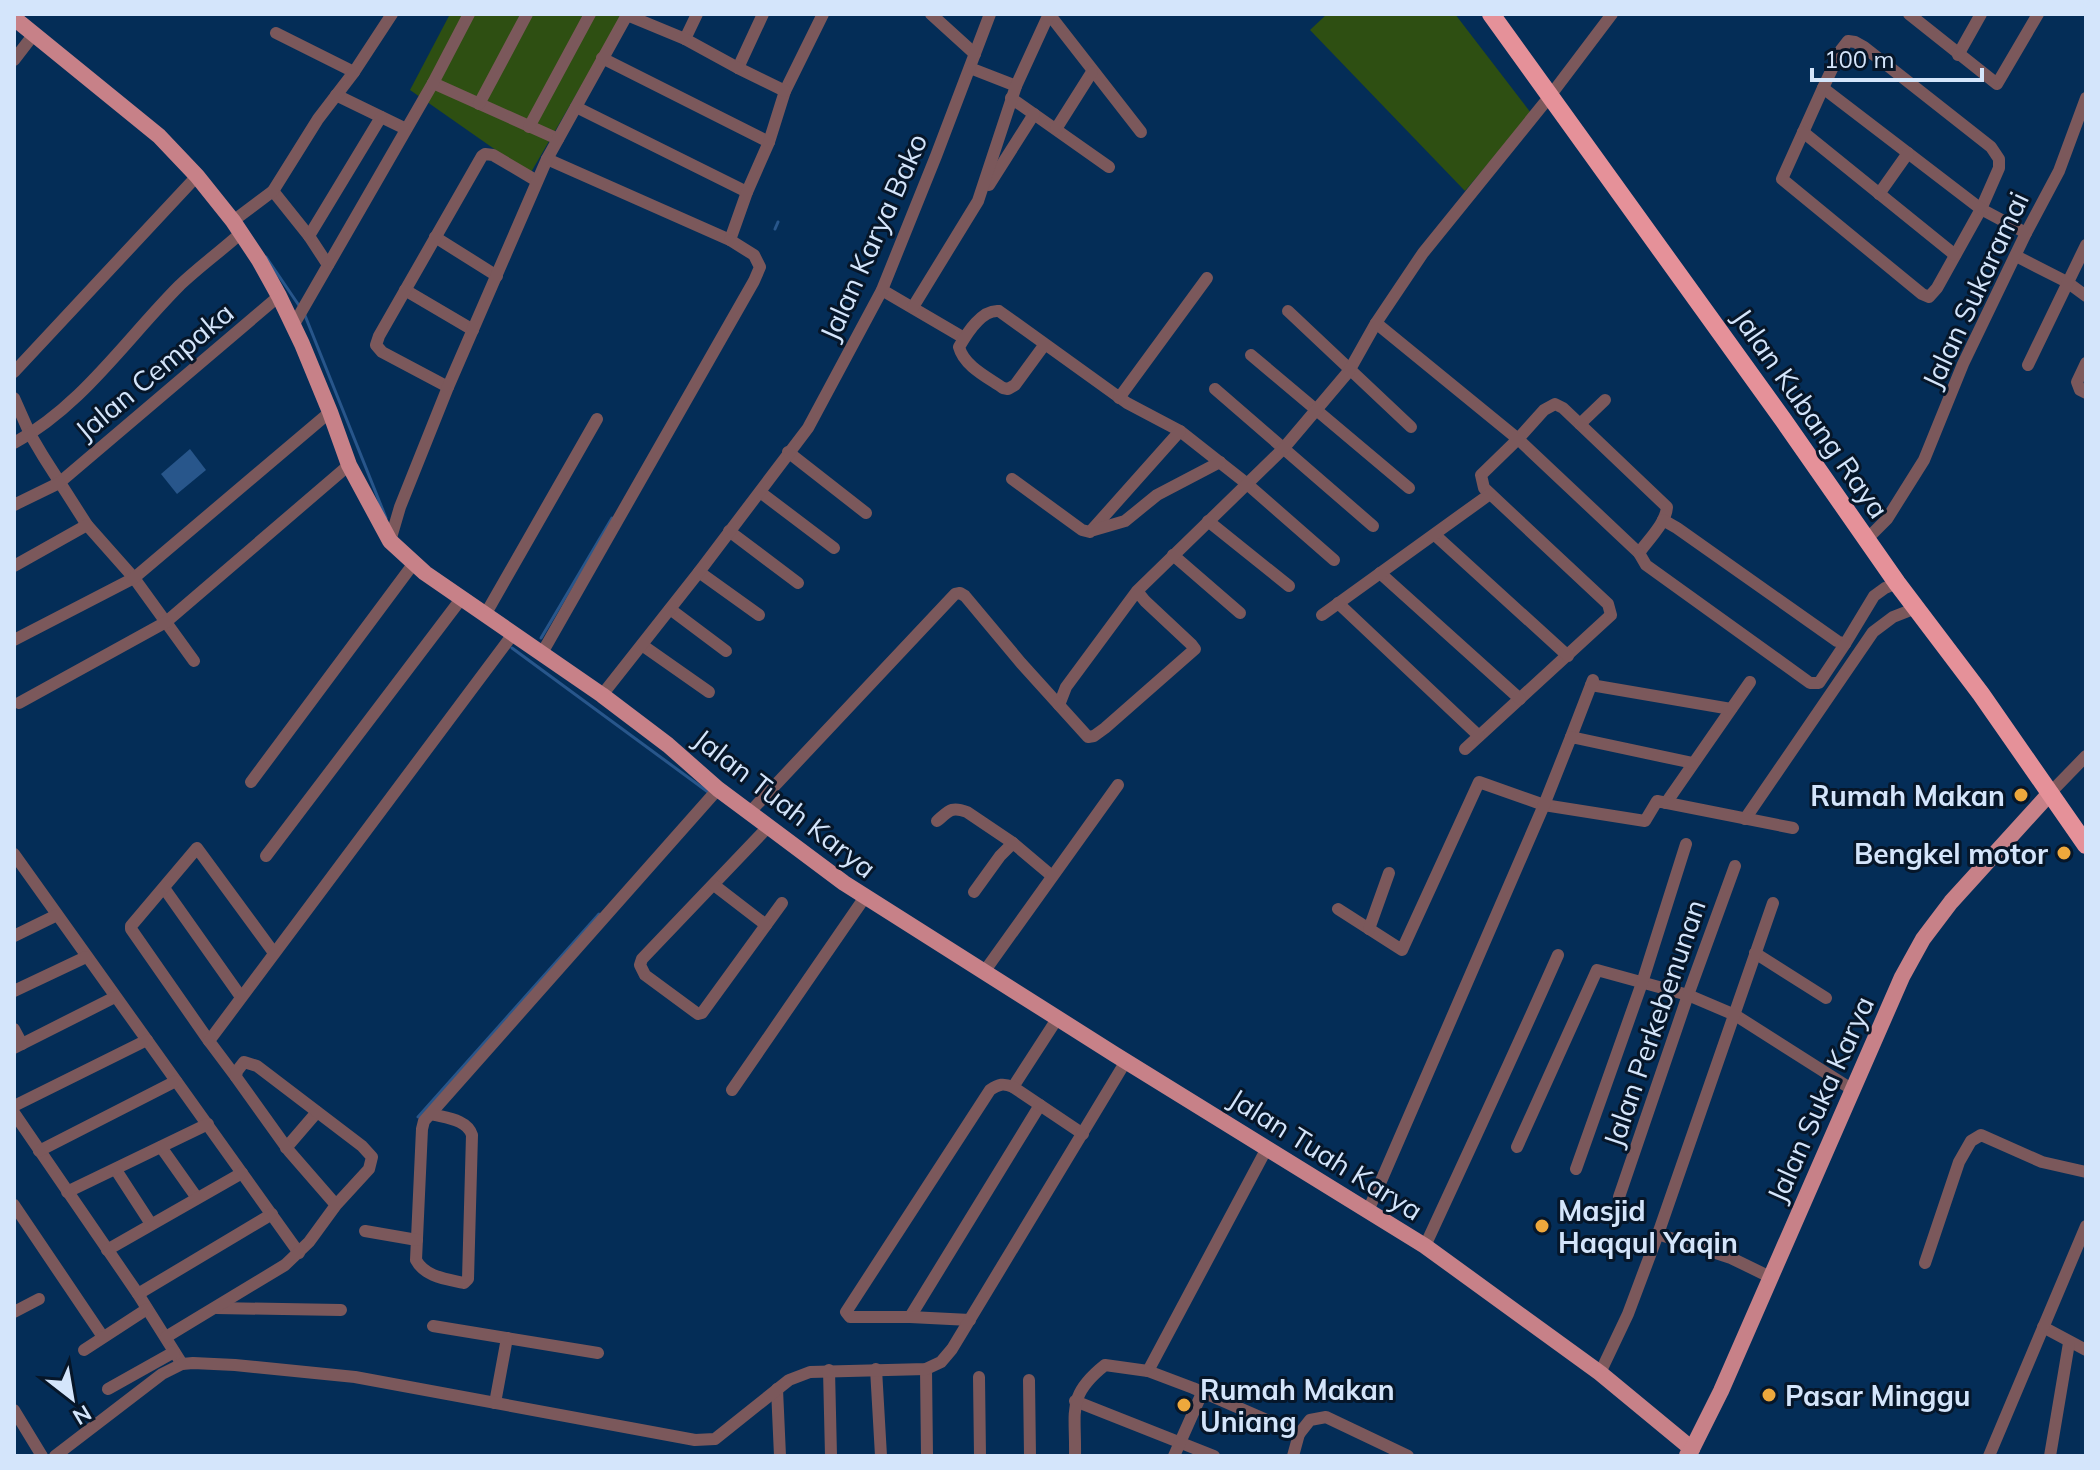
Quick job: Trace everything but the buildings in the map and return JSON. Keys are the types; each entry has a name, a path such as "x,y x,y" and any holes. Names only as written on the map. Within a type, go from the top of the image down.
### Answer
{"highway":[{"name":"Jalan Kubang Raya","path":"1491,14 1866,540 1981,694 2086,845"}],"main road":[{"name":"Jalan Tuah Karya","path":"14,18 159,136 197,176 237,227 279,296 330,412 349,465 390,541 414,563 461,599 602,695 749,813 865,897 1425,1246 1600,1373 1694,1454"},
{"name":"Jalan Suka Karya","path":"1694,1454 1902,977 1923,939 1980,868 2050,793"}],"street":[{"path":"293,326 433,83 469,14"},
{"path":"479,104 527,14"},
{"path":"529,127 590,14"},
{"path":"390,541 400,507 448,387 537,181 627,14 685,39 785,91"},
{"path":"685,39 697,14"},
{"path":"738,68 763,14"},
{"path":"730,240 769,142 785,91 823,14"},
{"path":"931,14 975,54"},
{"name":"Jalan Karya Bako","path":"602,695 808,428 882,290 990,14"},
{"path":"978,201 1014,92 1049,14 1141,132"},
{"path":"1059,705 1066,687 1137,591 1283,449 1349,371 1376,323 1423,253 1612,14"},
{"path":"1909,14 1997,84 2038,14"},
{"path":"1958,55 1981,14"},
{"path":"14,443 80,394 273,191 390,15"},
{"path":"276,33 354,72"},
{"path":"14,60 34,34"},
{"path":"1848,41 1855,42 1991,147 1999,159 1999,168 1981,209 1929,297 1782,179 1823,88 1848,41"},
{"path":"602,58 769,142"},
{"path":"970,68 1014,92 1034,114 1109,167"},
{"path":"1056,129 1092,72"},
{"path":"433,83 558,139"},
{"path":"1823,88 1981,209 2026,233"},
{"path":"336,95 406,129"},
{"name":"Jalan Sukaramai","path":"1866,540 1887,519 1924,460 1963,364 2059,171 2086,98"},
{"path":"576,107 747,192"},
{"path":"913,307 1034,114"},
{"path":"309,236 381,117"},
{"path":"1803,132 1955,255"},
{"path":"1879,194 1908,153"},
{"path":"448,387 382,352 376,345 379,336 482,156 493,155 537,181"},
{"path":"542,653 760,267 754,255 730,240 547,159"},
{"path":"14,372 197,176"},
{"path":"273,191 328,265"},
{"path":"435,237 497,276"},
{"path":"2028,365 2086,245"},
{"path":"2016,256 2067,282 2086,296"},
{"path":"1119,398 1207,278"},
{"path":"405,290 473,330"},
{"path":"882,290 964,338"},
{"name":"Jalan Cempaka","path":"14,505 59,483 279,296"},
{"path":"1045,344 1015,385 1008,389 967,362 959,347 984,315 999,311 1045,344 1119,398 1180,431 1246,483 1334,560"},
{"path":"1288,311 1411,427"},
{"path":"1376,323 1518,439 1639,553 1646,565 1810,683 1819,683 1874,596 1897,583"},
{"path":"1251,355 1409,488"},
{"path":"2086,363 2077,382 2080,390 2086,393"},
{"path":"1215,389 1373,526"},
{"path":"14,398 30,434 87,525 134,578 194,661"},
{"path":"1580,424 1605,400"},
{"path":"1465,749 1611,615 1608,604 1490,494 1481,482 1481,475 1544,410 1555,404 1563,408 1667,507 1667,514 1639,553"},
{"path":"14,640 134,578 330,412"},
{"path":"485,615 597,419"},
{"path":"1094,530 1180,431"},
{"path":"788,452 866,513"},
{"path":"1012,479 1087,532 1125,521 1157,495 1220,462"},
{"path":"19,703 166,622 349,465"},
{"path":"760,492 834,548"},
{"path":"1322,615 1490,494"},
{"path":"1663,520 1845,644"},
{"path":"1208,521 1289,586"},
{"path":"14,566 87,525"},
{"path":"729,531 798,583"},
{"path":"1435,535 1568,656"},
{"path":"1173,555 1240,613"},
{"path":"251,782 414,563"},
{"path":"699,572 759,615"},
{"path":"1380,573 1520,699"},
{"path":"749,813 955,594 965,596 1088,737 1094,736 1195,649 1137,591"},
{"path":"266,856 461,599"},
{"path":"1338,603 1479,736"},
{"path":"1745,819 1873,632 1893,617 1916,608"},
{"path":"670,609 726,651"},
{"path":"209,1041 513,634"},
{"path":"642,645 709,692"},
{"path":"1368,1211 1544,805 1593,682 1731,709"},
{"path":"1666,803 1750,682"},
{"path":"1571,737 1693,763"},
{"path":"2050,793 2082,760"},
{"path":"1338,909 1402,950 1479,782 1544,805 1645,821 1657,801 1793,828"},
{"path":"984,972 1118,785"},
{"path":"431,1114 465,1124 472,1135 468,1279 464,1283 429,1273 416,1260 424,1121 718,789"},
{"path":"937,821 953,809 967,812 1013,843 1052,876"},
{"path":"768,827 642,959 640,965 645,975 698,1014 702,1013 782,903"},
{"path":"974,892 1013,843"},
{"path":"1576,1169 1642,983 1686,844"},
{"path":"274,953 197,848 131,929 286,1148 336,1205"},
{"path":"14,854 20,874 57,915 299,1253"},
{"name":"Jalan Perkebenunan","path":"1619,1197 1735,866"},
{"path":"1369,929 1389,873"},
{"path":"714,885 766,925"},
{"path":"164,888 241,997"},
{"path":"732,1090 865,897"},
{"path":"1600,1373 1628,1314 1658,1234 1773,903"},
{"path":"14,936 57,915"},
{"path":"1755,953 1826,998"},
{"path":"1425,1246 1558,955"},
{"path":"14,991 86,957"},
{"path":"1517,1147 1597,970 1688,995 1735,1015 1853,1090"},
{"path":"14,1029 18,1046 115,997"},
{"path":"1013,1087 1057,1019"},
{"path":"14,1106 147,1040"},
{"path":"55,1456 162,1374 182,1364 235,1365 355,1377 695,1440 715,1439 789,1380 810,1372 926,1369 941,1362 952,1349 1126,1061"},
{"path":"166,1337 285,1265 299,1253 369,1169 372,1157 362,1146 252,1063 244,1062 236,1077"},
{"path":"39,1151 176,1081"},
{"path":"970,1320 850,1317 846,1312 990,1090 1004,1084 1013,1087 1083,1134"},
{"path":"910,1317 1040,1105"},
{"path":"286,1148 317,1112"},
{"path":"14,1113 182,1364"},
{"path":"67,1192 208,1124"},
{"path":"1925,1263 1959,1162 1971,1141 1981,1135 2042,1162 2086,1172"},
{"path":"161,1147 197,1198"},
{"path":"1148,1371 1267,1148"},
{"path":"116,1170 151,1224"},
{"path":"107,1250 242,1173"},
{"path":"14,1205 103,1337"},
{"path":"138,1294 272,1214"},
{"path":"1989,1456 2086,1226"},
{"path":"365,1231 417,1240"},
{"path":"1658,1234 1731,1258 1770,1277"},
{"path":"14,1312 39,1299"},
{"path":"215,1308 341,1310"},
{"path":"84,1350 147,1309"},
{"path":"433,1326 598,1353"},
{"path":"2043,1327 2086,1350"},
{"path":"495,1403 507,1338"},
{"path":"2050,1456 2069,1343"},
{"path":"108,1389 174,1352"},
{"path":"1077,1455 1075,1401 1089,1377 1105,1365 1148,1371 1299,1434"},
{"path":"876,1369 881,1456"},
{"path":"926,1369 927,1456"},
{"path":"829,1370 831,1456"},
{"path":"979,1377 980,1456"},
{"path":"1029,1380 1030,1456"},
{"path":"777,1389 780,1456"},
{"path":"1174,1456 1202,1393"},
{"path":"1075,1401 1214,1456"},
{"path":"1293,1456 1299,1434 1310,1420 1326,1417 1408,1456"},
{"path":"16,1419 42,1456"}],"green space":[{"path":"450,14 623,14 530,174 410,90"},
{"path":"1327,14 1455,14 1531,113 1465,191 1310,30"}],"water":[{"path":"190,449 206,470 177,494 161,474"}],"waterway":[{"path":"775,229 778,222"},
{"path":"266,257 300,307"},
{"path":"304,313 386,518"},
{"path":"541,638 612,518"},
{"path":"512,648 708,792"},
{"path":"418,1117 599,914"}],"place":[{"name":"Rumah Makan","path":"2021,795"},
{"name":"Bengkel motor","path":"2064,853"},
{"name":"Masjid Haqqul Yaqin","path":"1542,1226"},
{"name":"Pasar Minggu","path":"1769,1395"},
{"name":"Rumah Makan Uniang","path":"1184,1405"}]}
